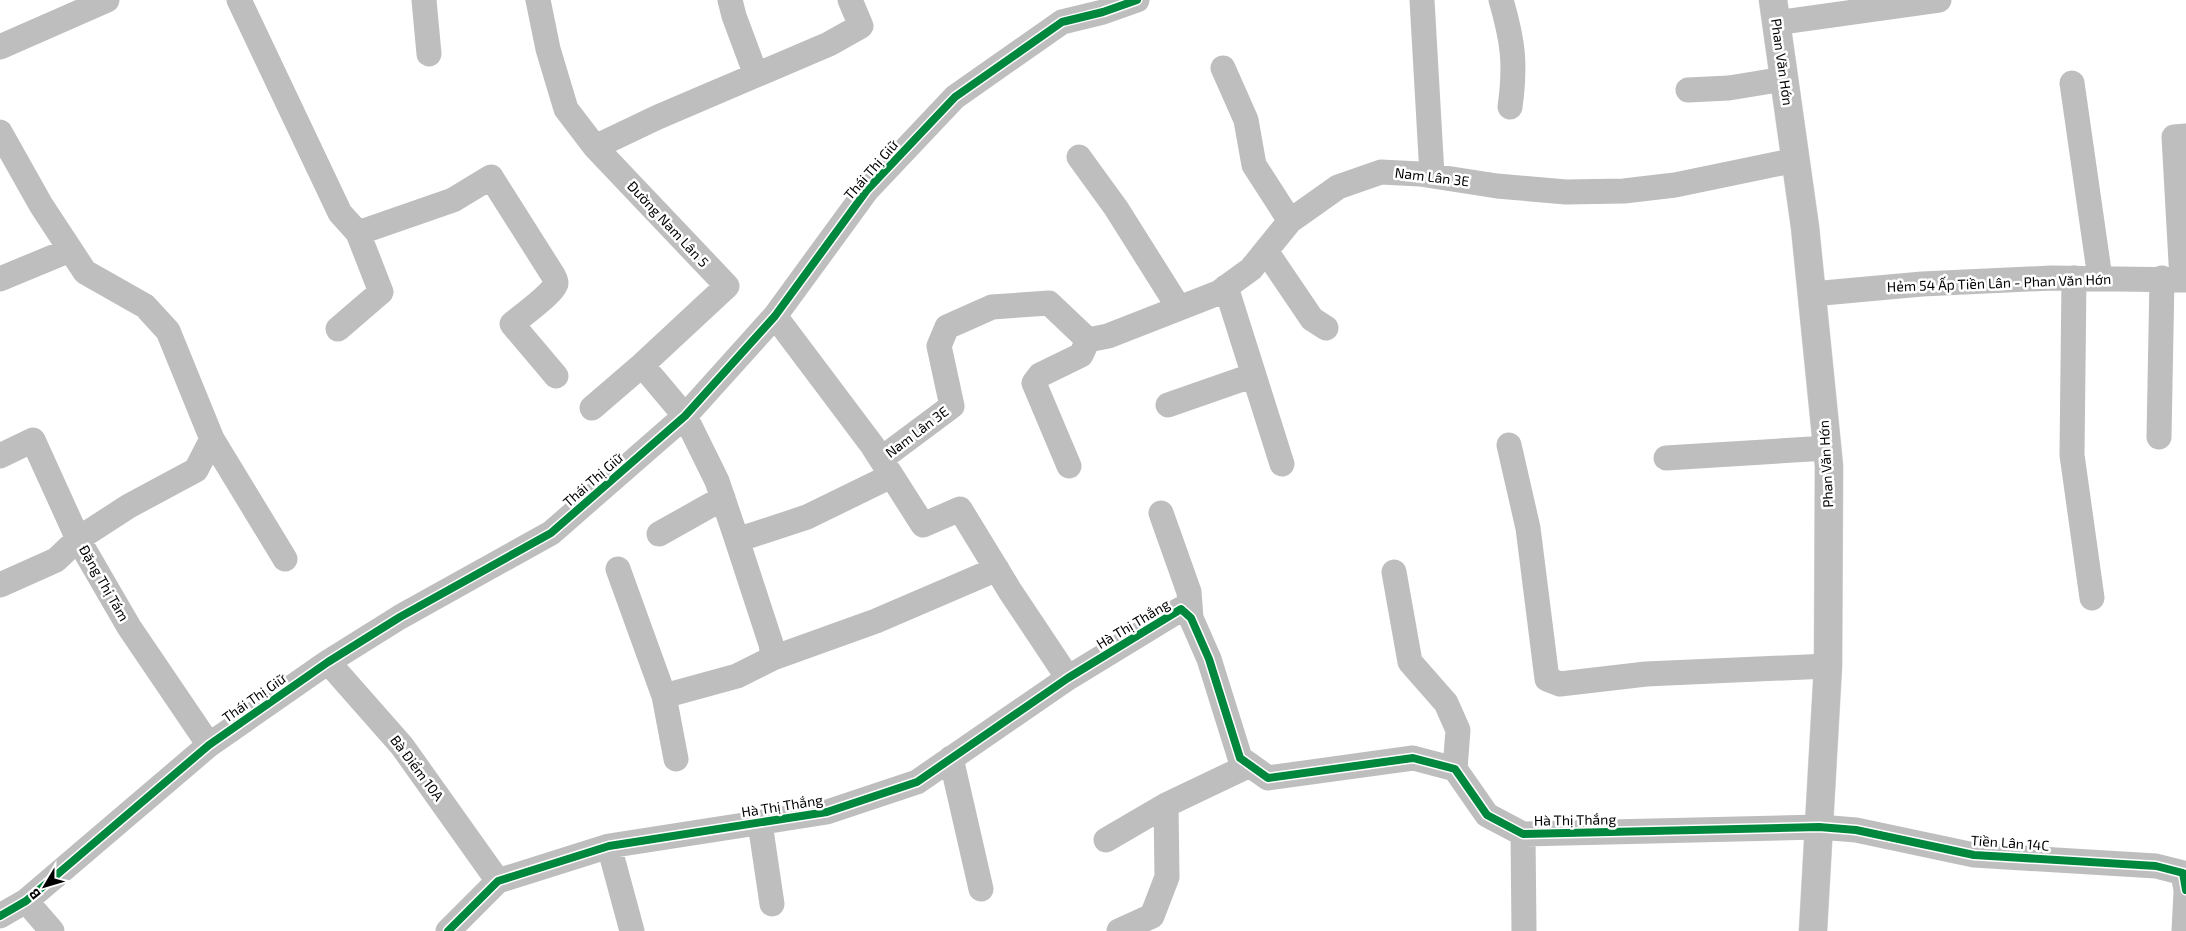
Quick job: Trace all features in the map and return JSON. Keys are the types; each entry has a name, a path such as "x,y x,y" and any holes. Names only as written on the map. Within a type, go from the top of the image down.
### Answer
{"main road":[{"name":"Phan Văn Hớn","path":"1774,11 1805,227 1829,466 1828,666 1813,931"}],"street":[{"path":"0,47 107,0"},
{"path":"239,0 340,213 358,233 381,292 338,328"},
{"path":"424,0 429,54"},
{"name":"Đường Nam Lân 5","path":"538,0 548,49 566,109 595,147 727,286 642,365 592,408"},
{"path":"730,0 756,75"},
{"path":"595,147 658,117 829,44 861,26 850,0"},
{"name":"Thái Thị Giữ","path":"0,916 26,901 210,745 328,662 400,618 551,533 685,416 775,316 867,190 955,97 1062,22 1104,12 1137,0"},
{"path":"1422,0 1432,176"},
{"path":"1501,0 1512,38 1514,77 1510,106"},
{"path":"1774,11 1939,0"},
{"path":"1223,68 1246,120 1254,165 1290,221"},
{"path":"1688,90 1728,88 1784,79"},
{"path":"2072,83 2100,278"},
{"path":"0,132 41,205 85,272 145,306 168,331 212,439 286,559"},
{"path":"2159,437 2177,279 2174,137 2186,136"},
{"path":"1079,157 1116,208 1179,308"},
{"name":"Nam Lân 3E","path":"886,468 952,406 939,346 947,327 992,307 1049,304 1088,340 1108,336 1218,293 1251,270 1290,221 1338,187 1381,172 1432,176 1497,186 1566,192 1624,191 1675,185 1796,160"},
{"path":"358,233 453,200 491,177 553,275 556,283 547,295 512,324 556,376"},
{"path":"0,279 70,250"},
{"path":"1266,251 1312,319 1326,328"},
{"path":"2074,278 2072,455 2092,598"},
{"name":"Hẻm 54 Ấp Tiền Lân - Phan Văn Hớn","path":"1812,294 1922,284 2074,278 2177,279"},
{"path":"1226,287 1282,464"},
{"path":"775,316 886,468 923,525 960,509 1068,678"},
{"path":"1070,466 1034,383 1035,379 1046,372 1081,355 1088,340"},
{"path":"642,365 685,416 717,481 772,644 773,658"},
{"path":"1168,405 1254,375"},
{"name":"Đặng Thị Tám","path":"210,745 129,627 78,539 129,506 196,470 212,439"},
{"path":"0,456 33,440 78,539 56,560 0,585"},
{"path":"1509,445 1528,528 1547,679 1560,684 1646,674 1828,666"},
{"path":"1666,458 1827,448"},
{"path":"738,540 808,517 886,468"},
{"path":"659,534 723,498"},
{"path":"1161,513 1189,592 1191,618"},
{"path":"618,569 664,696 676,759"},
{"path":"664,696 737,676 773,658 876,621 997,569"},
{"path":"1394,572 1410,662 1446,703 1458,730 1455,768"},
{"name":"Hà Thị Thắng","path":"448,931 498,881 610,846 827,812 917,782 1068,678 1181,609 1191,618 1209,659 1240,758 1268,778 1413,758 1455,768 1488,815 1523,834 1820,827"},
{"name":"Bà Điểm 10A","path":"328,662 402,746 498,881"},
{"path":"950,758 981,889"},
{"path":"1106,840 1166,805 1250,765"},
{"path":"1119,931 1152,916 1167,877 1166,805"},
{"path":"760,823 772,904"},
{"name":"Tiền Lân 14C","path":"1820,827 1856,830 1974,855 2156,866 2185,882 2184,931"},
{"path":"1523,834 1524,931"},
{"path":"610,846 632,931"},
{"path":"26,901 52,931"}],"cycle path":[{"path":"0,916 26,901 209,745 328,662 400,617 551,533 685,416 775,316 867,190 955,97 1062,22 1103,12 1137,0"},
{"path":"448,931 498,881 609,846 827,812 917,782 1068,678 1181,609 1191,618 1209,659 1240,758 1268,778 1413,758 1455,769 1487,815 1523,834 1819,827 1856,830 1974,855 2156,866 2183,873 2186,890"}]}
